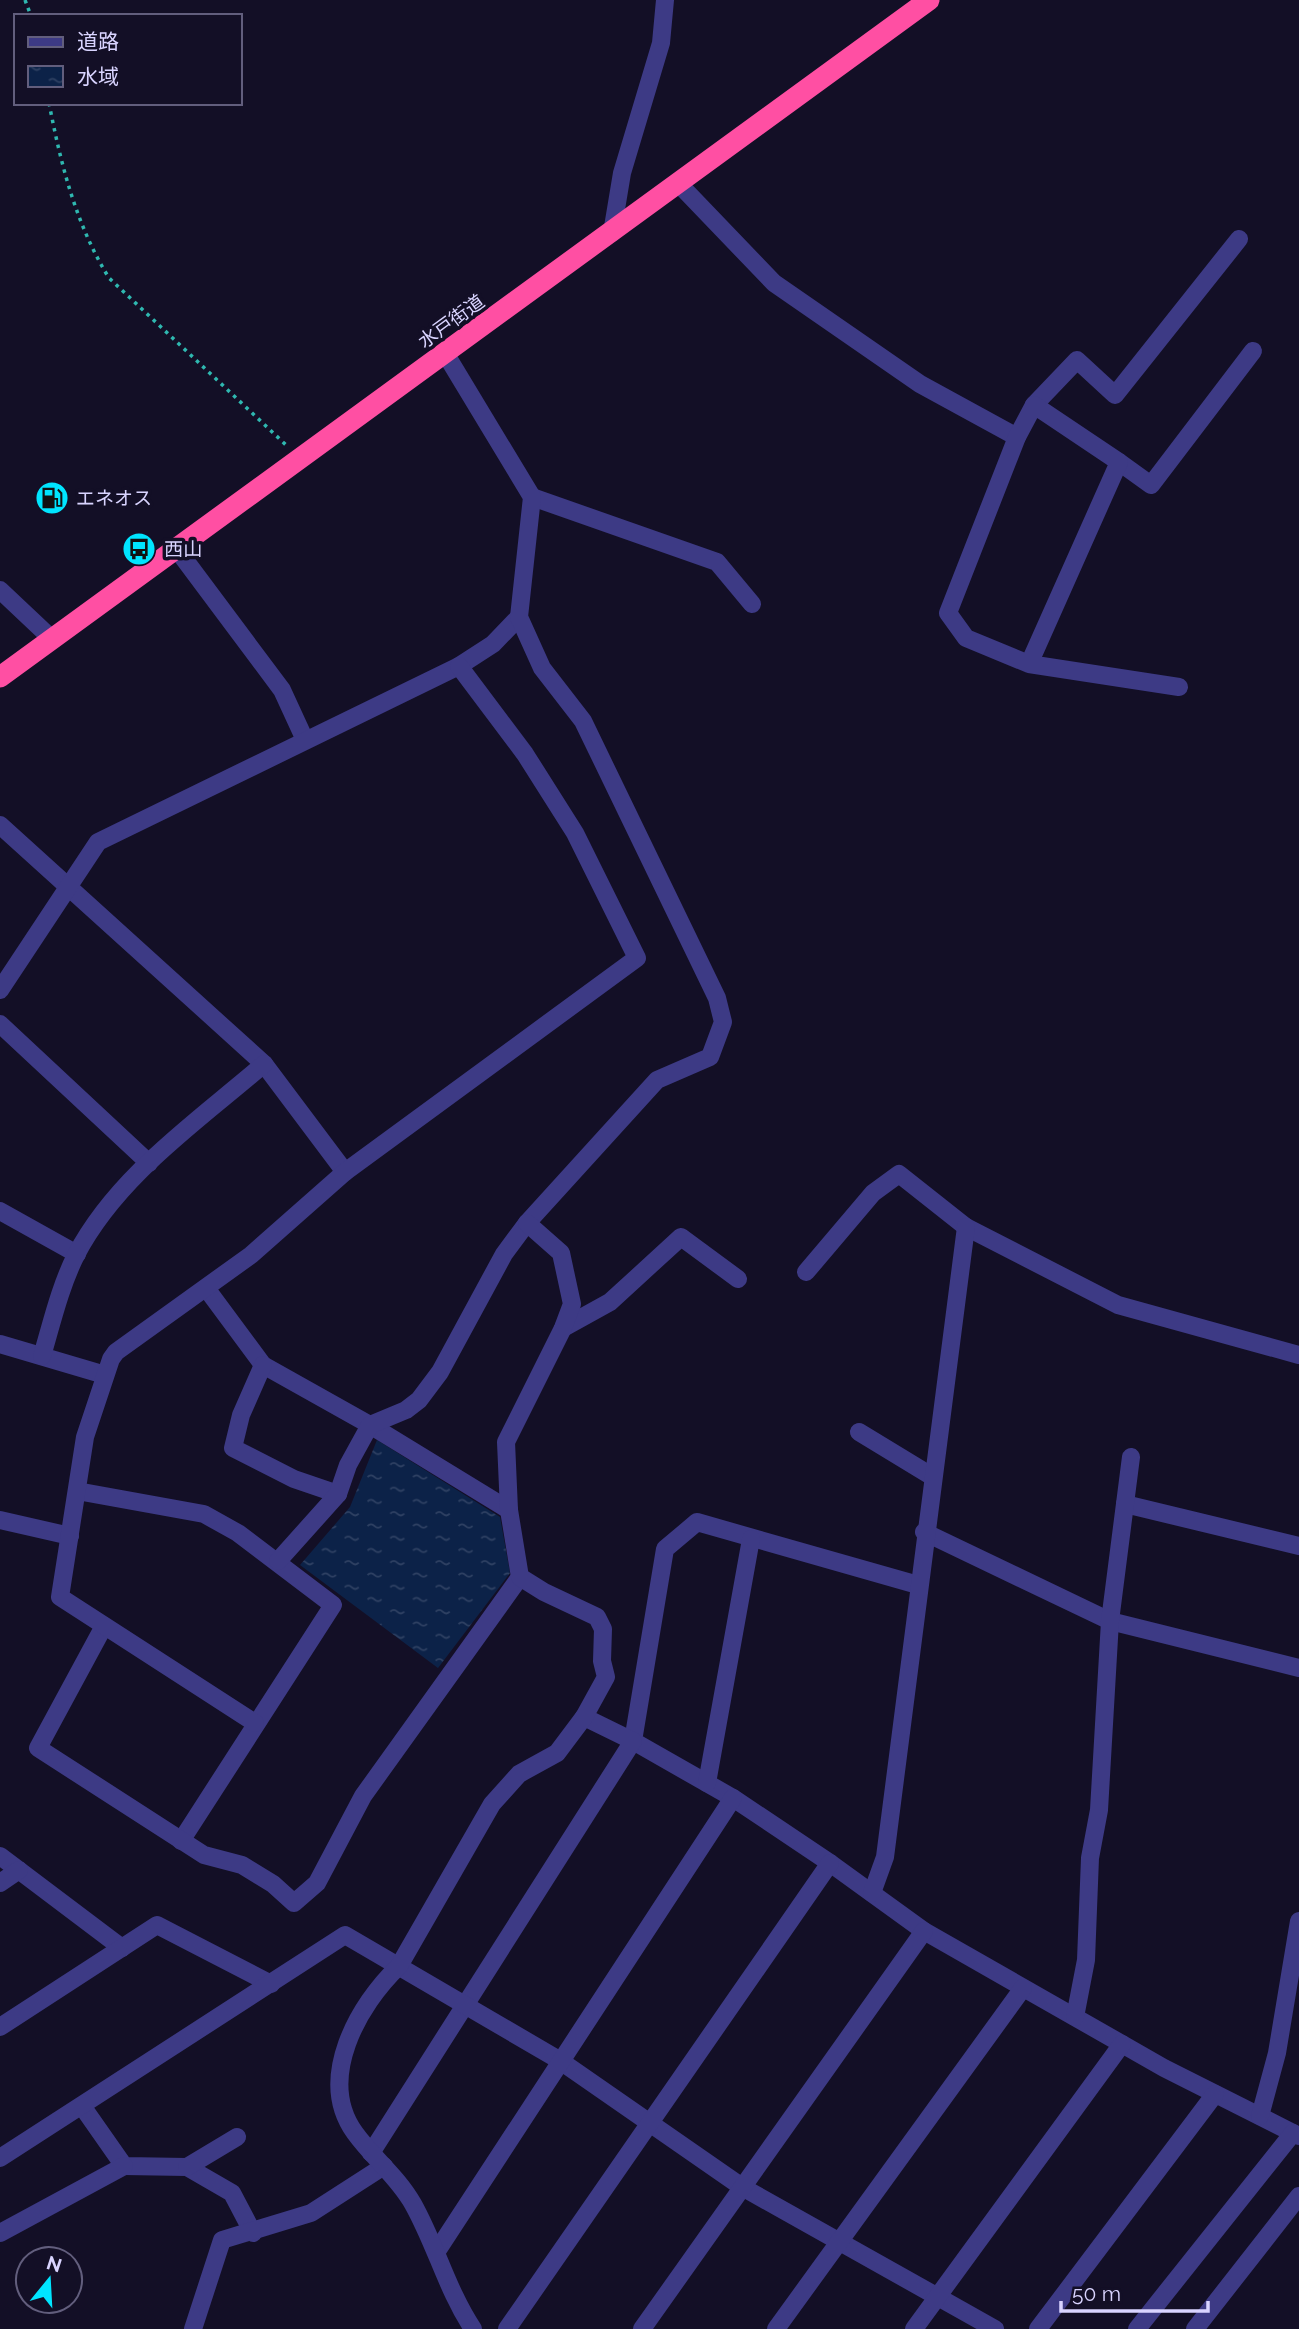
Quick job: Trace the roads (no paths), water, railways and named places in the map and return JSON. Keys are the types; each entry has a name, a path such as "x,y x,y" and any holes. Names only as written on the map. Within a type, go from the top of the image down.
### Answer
{"highway":[{"name":"水戸街道","path":"0,677 929,0"}],"street":[{"path":"612,233 622,173 661,43 665,0"},
{"path":"679,184 774,284 920,384 1017,437"},
{"path":"1179,687 1030,663 966,638 948,613 1017,437 1034,405 1077,360 1115,395 1239,239"},
{"path":"1034,405 1151,485 1253,351"},
{"path":"278,1561 338,1494 348,1465 370,1425 406,1410 419,1400 440,1372 504,1254 527,1223 657,1080 710,1057 723,1021 717,998 668,893 583,721 542,668 519,617 532,498 445,353"},
{"path":"1030,663 1119,462"},
{"path":"532,498 718,562 752,604"},
{"path":"176,548 282,690 305,740"},
{"path":"0,590 52,639"},
{"path":"0,990 98,842 459,666 493,644 519,617"},
{"path":"255,1723 60,1597 85,1437 105,1375 116,1352 251,1255 345,1172 638,958 575,833 525,754 459,666"},
{"path":"0,825 264,1064 345,1172"},
{"path":"0,1024 149,1163"},
{"path":"42,1356 62,1288 76,1254 99,1218 149,1163 264,1064"},
{"path":"806,1272 873,1193 899,1174 966,1227 1118,1305 1299,1355"},
{"path":"0,1211 76,1254"},
{"path":"104,1626 38,1748 204,1855 242,1865 273,1884 294,1903 317,1883 363,1796 520,1577 509,1510 506,1442 563,1328 572,1304 561,1253 527,1223"},
{"path":"872,1894 885,1857 924,1532 966,1227"},
{"path":"563,1328 610,1302 681,1237 738,1279"},
{"path":"206,1289 263,1366 370,1425 509,1510"},
{"path":"0,1344 105,1375"},
{"path":"263,1366 241,1415 233,1448 294,1479 338,1494"},
{"path":"859,1432 933,1477"},
{"path":"1075,2017 1086,1960 1090,1858 1099,1810 1110,1621 1131,1457"},
{"path":"77,1491 204,1514 238,1533 278,1561 333,1605 181,1841"},
{"path":"1125,1504 1299,1546"},
{"path":"0,1520 70,1536"},
{"path":"371,2152 633,1741 666,1549 697,1522 918,1584"},
{"path":"924,1532 1110,1621 1299,1668"},
{"path":"707,1783 751,1539"},
{"path":"473,2329 452,2295 437,2251 408,2195 354,2132 344,2113 341,2072 357,2017 383,1982 399,1966 492,1804 519,1774 557,1753 584,1717 606,1677 601,1661 603,1629 597,1618 520,1577"},
{"path":"584,1717 633,1741 733,1798 924,1931 1122,2044 1296,2135 1137,2329"},
{"path":"437,2251 559,2060 733,1798"},
{"path":"0,1856 122,1948"},
{"path":"507,2329 830,1863"},
{"path":"0,1883 19,1870"},
{"path":"1260,2116 1277,2053 1299,1921"},
{"path":"0,2027 157,1925 271,1984"},
{"path":"642,2329 924,1931"},
{"path":"0,2158 345,1935 559,2060 742,2187 995,2329"},
{"path":"776,2329 1023,1988"},
{"path":"914,2329 1122,2044"},
{"path":"1038,2329 1215,2094"},
{"path":"82,2106 124,2166"},
{"path":"187,2167 237,2137"},
{"path":"0,2233 124,2166 187,2167 232,2193 253,2233"},
{"path":"193,2329 222,2240 253,2233 311,2213 384,2166"},
{"path":"1195,2329 1299,2196"}],"water":[{"path":"377,1440 500,1517 510,1573 438,1668 300,1565 350,1507"}],"place":[{"name":"エネオス","path":"52,498"},
{"name":"西山","path":"139,549"}]}
